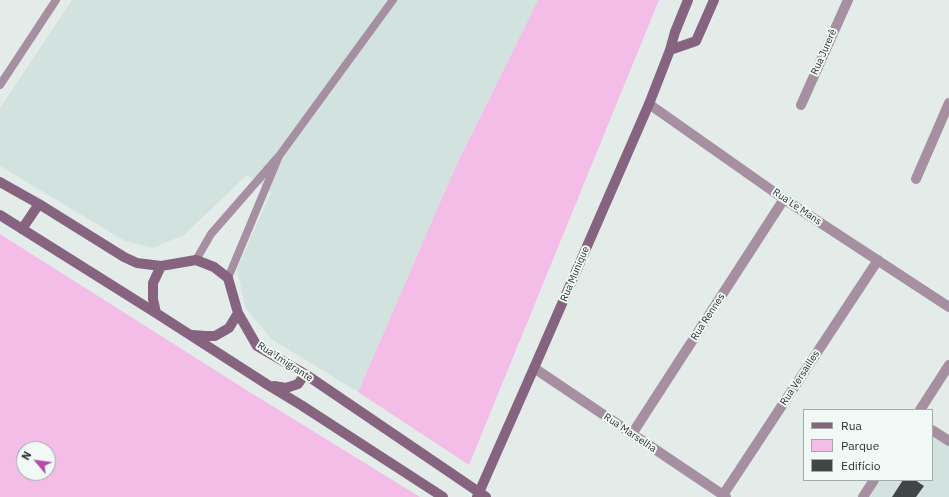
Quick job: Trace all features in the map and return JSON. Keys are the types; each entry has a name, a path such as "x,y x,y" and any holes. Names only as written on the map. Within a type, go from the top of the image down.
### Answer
{"main road":[{"name":"Rua Munique","path":"481,495 534,368 649,104 688,0"},
{"path":"670,50 696,41 714,0"},
{"path":"0,182 137,263 161,266 196,260 214,267 228,278"},
{"path":"22,229 38,204"},
{"path":"0,215 302,405 443,497"},
{"path":"156,313 153,299 153,283 161,266"},
{"name":"Rua Imigrante","path":"228,278 238,313 257,346 305,374 481,495"},
{"path":"189,334 215,336 229,328 238,313"},
{"path":"268,385 286,388 298,384 305,374"}],"street":[{"name":"Rua Jurerê","path":"801,105 848,0"},
{"path":"916,179 949,102"},
{"name":"Rua Le Mans","path":"649,104 784,199 949,307"},
{"name":"Rua Rennes","path":"632,434 784,199"},
{"name":"Rua Versailles","path":"725,496 878,260"},
{"path":"921,409 949,365"},
{"name":"Rua Marselha","path":"534,368 725,496"},
{"path":"933,431 949,441"},
{"path":"863,497 873,481"}],"lane":[{"path":"0,85 56,0"},
{"path":"196,260 211,234 279,156 393,0"},
{"path":"228,278 279,156"}],"shaded area":[{"path":"72,0 538,0 455,168 358,392 271,339 245,307 237,269 271,192 247,175 184,235 153,248 125,241 0,166 0,108"},
{"path":"933,427 949,437 949,497 859,497 869,481 933,481"}],"green space":[{"path":"538,0 659,0 469,465 358,392 455,168"},
{"path":"0,234 248,391 420,497 0,497"}],"building":[{"path":"902,481 916,481 924,486 916,497 892,497"}]}
